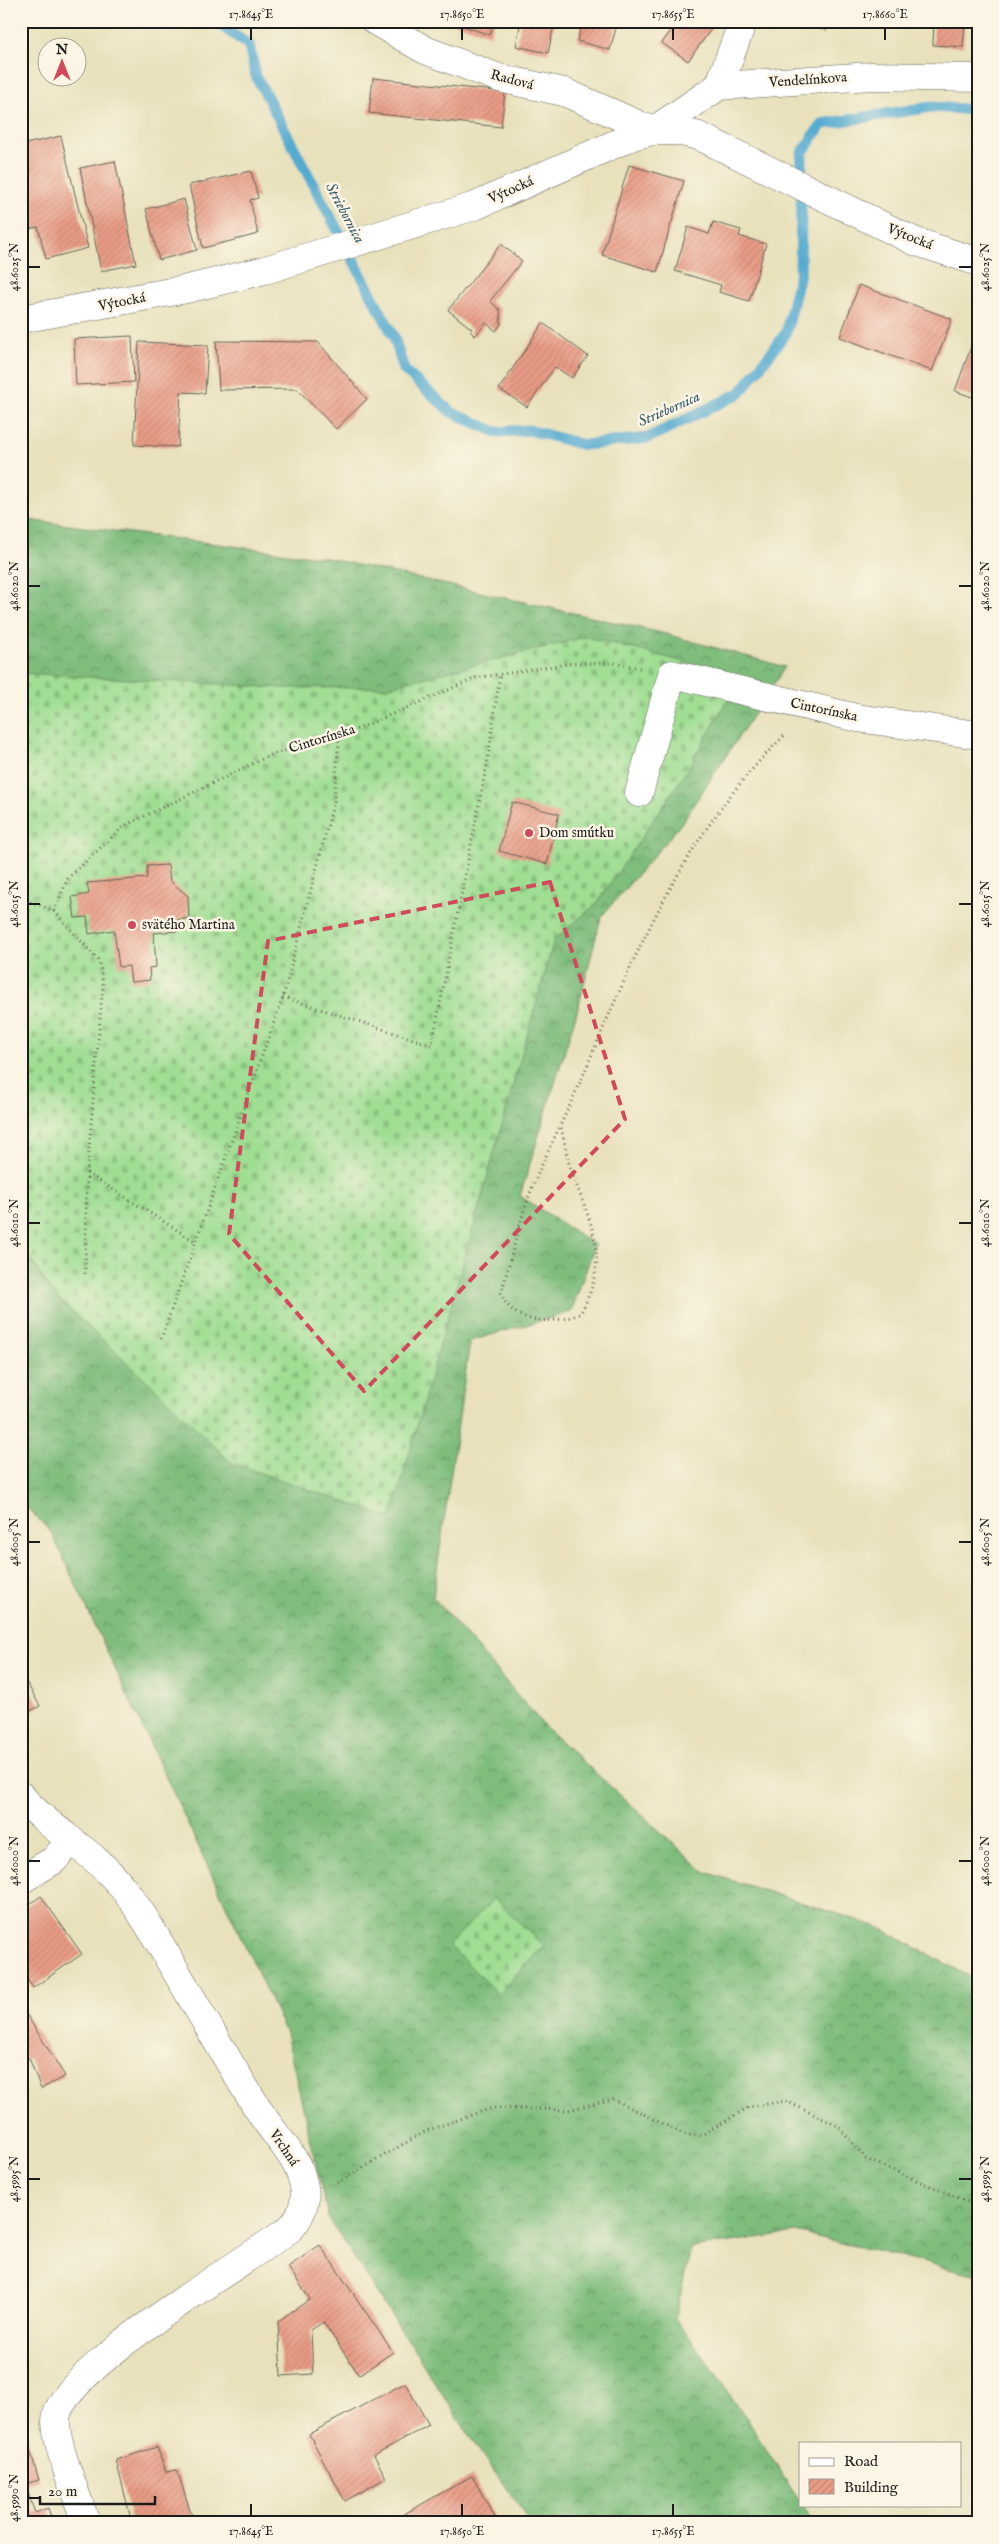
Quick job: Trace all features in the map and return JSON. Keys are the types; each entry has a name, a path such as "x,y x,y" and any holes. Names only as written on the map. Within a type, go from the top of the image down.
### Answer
{"street":[{"name":"Radová","path":"374,21 425,50 499,78 564,92 653,131"},
{"path":"653,131 719,86 743,21"},
{"name":"Vendelínkova","path":"719,86 872,76 978,78"},
{"name":"Výtocká","path":"21,319 187,289 266,270 475,206 612,145 653,131 677,131 699,136 914,241 978,262"},
{"path":"639,794 672,674"},
{"name":"Cintorínska","path":"672,674 829,712 978,735"},
{"name":"Vrchná","path":"21,1796 38,1816 100,1864 122,1886 145,1918 260,2112 298,2168 304,2186 304,2202"},
{"path":"21,1880 54,1860 70,1841"},
{"path":"86,2523 59,2439 56,2420 60,2405 115,2350 148,2323 291,2228 300,2218 304,2202"}],"path":[{"name":"Cintorínska","path":"54,911 68,878 124,826 273,754 339,737 476,678 574,664 614,664 672,674"},
{"path":"283,997 432,1045 488,758 500,674"},
{"path":"561,1128 572,1172 589,1216 597,1247 596,1273 591,1294 580,1314 564,1320 540,1321 518,1314 504,1303 501,1293 532,1189 561,1128 628,969 694,848 750,770 799,722 829,712"},
{"path":"161,1339 283,997 334,801 339,737"},
{"path":"21,898 54,911 99,961 103,983 87,1173 85,1277"},
{"path":"87,1173 196,1242"},
{"path":"304,2202 426,2131 492,2108 568,2110 612,2099 686,2135 702,2135 749,2107 786,2102 838,2126 866,2159 978,2206"}],"highlighted area":[{"path":"550,882 625,1119 364,1391 229,1234 268,941"}],"green space":[{"path":"21,519 327,558 658,632 785,667 680,825 601,917 578,1008 520,1196 595,1245 571,1312 470,1341 433,1597 546,1728 705,1872 876,1926 978,1981 978,2275 796,2232 691,2248 675,2318 718,2376 799,2500 799,2506 804,2506 814,2523 531,2523 476,2446 328,2217 286,2033 51,1532 21,1502"},
{"path":"586,637 741,676 686,772 597,903 554,940 391,1518 232,1463 158,1391 53,1294 21,1244 21,673 285,688 386,687"},
{"path":"494,1898 544,1946 498,1994 449,1945"}],"building":[{"path":"448,21 494,21 490,35"},
{"path":"521,21 555,21 548,53 516,46"},
{"path":"583,21 618,21 610,50 577,41"},
{"path":"678,21 717,21 688,61 662,43"},
{"path":"769,21 828,21 827,30"},
{"path":"934,21 965,21 963,47 933,45"},
{"path":"373,78 505,92 501,127 369,113"},
{"path":"61,136 88,248 46,259 38,227 22,231 21,227 21,145"},
{"path":"115,161 136,264 101,271 80,168"},
{"path":"629,165 684,181 657,272 602,255"},
{"path":"251,171 258,198 250,200 258,234 203,248 189,185"},
{"path":"184,199 197,250 159,260 146,209"},
{"path":"713,222 741,230 739,236 766,244 749,301 719,292 721,285 675,271 688,227 709,234"},
{"path":"501,244 522,261 490,301 500,310 501,324 496,331 486,323 475,336 470,331 472,329 448,310"},
{"path":"859,285 952,319 932,371 840,337"},
{"path":"543,323 588,356 572,378 555,367 527,407 499,389"},
{"path":"978,328 978,399 955,391"},
{"path":"132,336 134,382 76,385 74,339"},
{"path":"216,341 318,342 367,399 336,429 297,389 219,390"},
{"path":"139,342 208,345 205,393 181,392 178,447 134,445"},
{"name":"Dom smútku","path":"512,802 559,814 547,864 499,851"},
{"name":"svätého Martina","path":"168,865 170,881 188,896 189,918 177,920 178,931 154,933 156,967 149,968 150,980 131,982 129,966 119,967 114,930 89,934 87,917 75,918 72,897 89,894 87,883 147,878 147,866"},
{"path":"21,1673 40,1706 21,1716"},
{"path":"41,1896 82,1954 33,1988 21,1971 21,1910"},
{"path":"21,2006 65,2076 41,2089 29,2058 21,2062"},
{"path":"320,2245 393,2352 359,2375 323,2322 311,2330 313,2374 281,2376 278,2321 310,2299 288,2267"},
{"path":"405,2383 429,2425 374,2455 386,2478 345,2501 309,2434"},
{"path":"22,2423 39,2480 25,2484 35,2513 48,2508 53,2523 21,2523"},
{"path":"157,2447 166,2472 177,2470 193,2519 179,2523 132,2523 116,2460"},
{"path":"472,2476 497,2521 494,2523 388,2523"}],"waterway":[{"name":"Striebornica","path":"214,21 249,45 256,76 394,337 404,370 451,412 496,432 529,430 584,445 648,438 740,393 786,333 800,273 802,153 822,124 931,107 978,110"}],"place":[{"name":"Dom smútku","path":"529,833"},
{"name":"svätého Martina","path":"132,925"}]}
